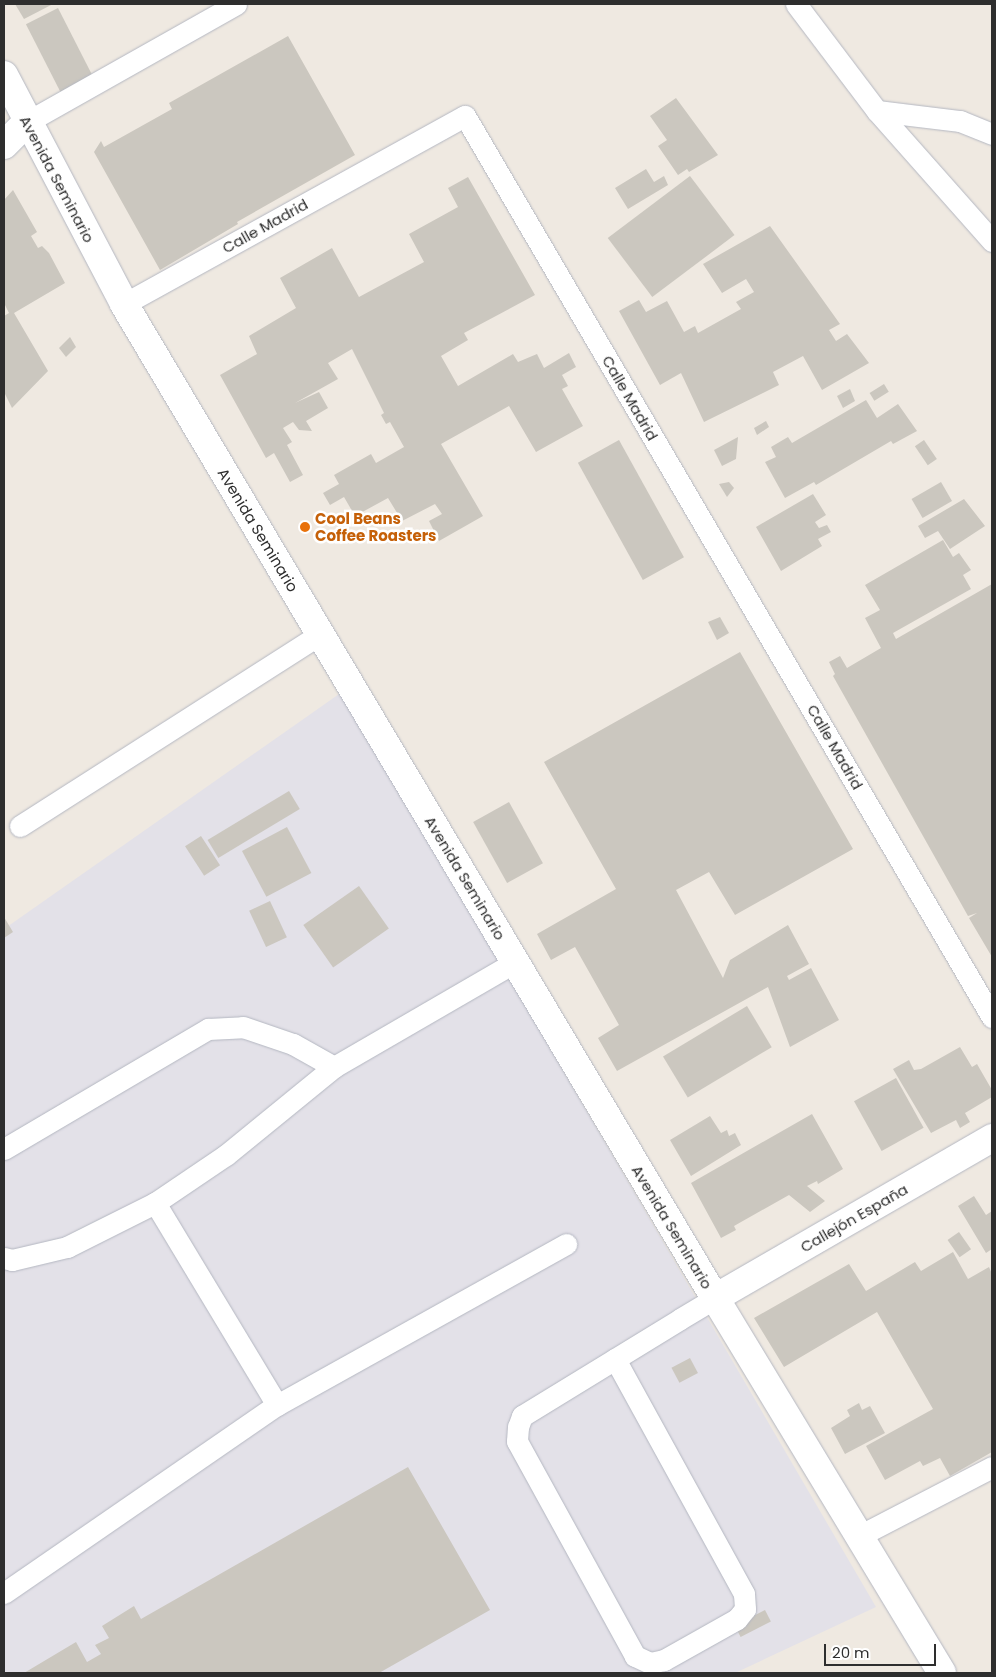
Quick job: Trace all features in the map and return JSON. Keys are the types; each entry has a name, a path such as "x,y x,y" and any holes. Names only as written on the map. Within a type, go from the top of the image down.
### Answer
{"street":[{"name":"Avenida Seminario","path":"4,75 124,304 715,1298 942,1673"},
{"path":"4,145 27,122"},
{"name":"Callejón España","path":"715,1298 992,1138"}],"lane":[{"path":"27,122 236,4"},
{"path":"796,4 876,111 992,241"},
{"path":"876,111 960,121 992,134"},
{"name":"Calle Madrid","path":"124,304 465,116 992,1016"},
{"path":"20,826 320,634"},
{"path":"4,1258 12,1260 67,1247 155,1203 226,1155 334,1067 515,962"},
{"path":"4,1149 208,1029 244,1027 293,1044 334,1067"},
{"path":"155,1203 277,1405"},
{"path":"4,1593 277,1405 566,1244"},
{"path":"615,1359 744,1594 745,1609 737,1619 664,1660 650,1663 635,1656 517,1441 522,1416 615,1359 715,1298"},
{"path":"859,1536 992,1467"}],"shaded area":[{"path":"342,692 876,1607 735,1673 4,1673 4,929"}],"building":[{"path":"15,4 53,4 24,19"},
{"path":"58,8 94,79 62,96 26,24"},
{"path":"288,36 355,155 237,222 238,224 160,270 94,152 101,141 104,147 172,109 169,103"},
{"path":"676,98 718,155 689,172 687,169 678,175 658,146 667,140 650,116"},
{"path":"646,169 654,182 664,176 668,185 628,209 615,188"},
{"path":"690,176 735,235 652,297 608,238"},
{"path":"468,177 535,295 464,333 468,340 441,356 458,386 513,354 518,362 537,354 544,368 569,353 576,367 562,375 568,386 562,389 583,426 536,452 509,406 441,444 483,516 439,541 429,521 442,514 435,504 402,521 388,498 355,516 344,497 330,505 323,493 339,484 334,475 371,454 376,463 404,447 390,422 386,424 381,415 384,413 352,349 328,363 338,379 295,403 319,392 328,408 306,421 312,431 299,430 293,422 283,428 292,442 287,445 303,475 290,482 274,453 266,458 220,375 257,354 249,336 296,308 280,278 332,248 359,297 424,262 409,234 458,207 448,188"},
{"path":"13,190 37,232 31,236 38,248 42,246 49,253 65,283 14,313 48,371 12,408 4,392 4,316 9,313 4,303 4,200"},
{"path":"770,226 840,324 829,330 836,341 847,334 869,363 822,390 803,356 773,372 779,385 704,422 681,373 660,385 619,311 639,300 646,312 667,301 684,332 695,326 698,333 741,309 736,302 754,292 746,279 722,293 703,264"},
{"path":"70,337 76,347 66,357 59,348"},
{"path":"884,384 889,392 874,401 870,393"},
{"path":"850,389 855,401 843,408 837,396"},
{"path":"866,400 877,418 898,404 917,431 893,444 891,441 816,485 814,482 785,498 765,462 776,457 771,447 788,437 792,443"},
{"path":"766,421 769,427 757,435 754,428"},
{"path":"738,437 736,459 722,466 714,450"},
{"path":"619,440 684,557 643,580 578,463"},
{"path":"924,440 937,459 928,465 915,446"},
{"path":"729,482 734,488 727,497 719,484"},
{"path":"941,482 952,501 923,518 912,499"},
{"path":"813,494 826,515 815,522 819,528 827,525 831,532 818,539 822,546 781,571 756,527"},
{"path":"964,499 985,526 950,549 938,531 925,538 918,526"},
{"path":"943,540 953,557 959,553 971,570 963,575 971,589 893,633 896,639 992,584 992,957 969,918 977,913 968,916 833,676 835,674 829,662 840,656 847,668 881,648 865,618 880,610 865,585"},
{"path":"720,617 729,633 717,640 708,622"},
{"path":"740,652 853,849 735,915 709,872 676,890 723,978 730,960 788,925 809,964 787,976 789,980 811,968 839,1020 790,1047 768,987 617,1071 598,1038 619,1025 575,947 551,960 537,934 616,889 544,762"},
{"path":"289,791 300,809 218,858 208,840"},
{"path":"509,802 543,863 507,883 473,822"},
{"path":"287,827 311,873 266,897 242,851"},
{"path":"201,836 220,865 204,876 185,846"},
{"path":"359,886 389,929 333,968 303,925"},
{"path":"270,901 287,937 266,947 249,911"},
{"path":"4,917 13,932 4,938"},
{"path":"747,1006 772,1047 688,1098 663,1056"},
{"path":"960,1047 972,1067 977,1064 992,1090 992,1097 965,1113 970,1122 960,1128 956,1120 931,1133 893,1069 909,1060 914,1070 921,1069"},
{"path":"896,1078 924,1128 882,1151 854,1101"},
{"path":"812,1114 843,1169 818,1184 817,1181 807,1186 825,1201 810,1212 789,1195 734,1226 736,1230 721,1238 691,1183"},
{"path":"710,1116 721,1133 727,1130 729,1136 735,1133 741,1145 691,1176 670,1140"},
{"path":"974,1196 986,1215 992,1211 992,1249 986,1253 958,1206"},
{"path":"959,1232 971,1249 960,1257 948,1240"},
{"path":"953,1252 968,1279 989,1267 992,1274 992,1452 950,1476 940,1458 923,1466 920,1461 885,1480 866,1446 933,1409 877,1312 784,1367 754,1318 849,1264 866,1291 915,1262 921,1271"},
{"path":"690,1358 698,1373 679,1383 671,1368"},
{"path":"859,1403 862,1410 870,1406 885,1433 845,1454 831,1428 850,1416 847,1410"},
{"path":"408,1467 490,1610 379,1673 24,1673 76,1642 87,1662 101,1654 95,1645 109,1638 102,1626 134,1606 141,1619"},
{"path":"765,1610 771,1622 741,1637 735,1625"}],"place":[{"name":"Cool Beans Coffee Roasters","path":"305,527"}]}
